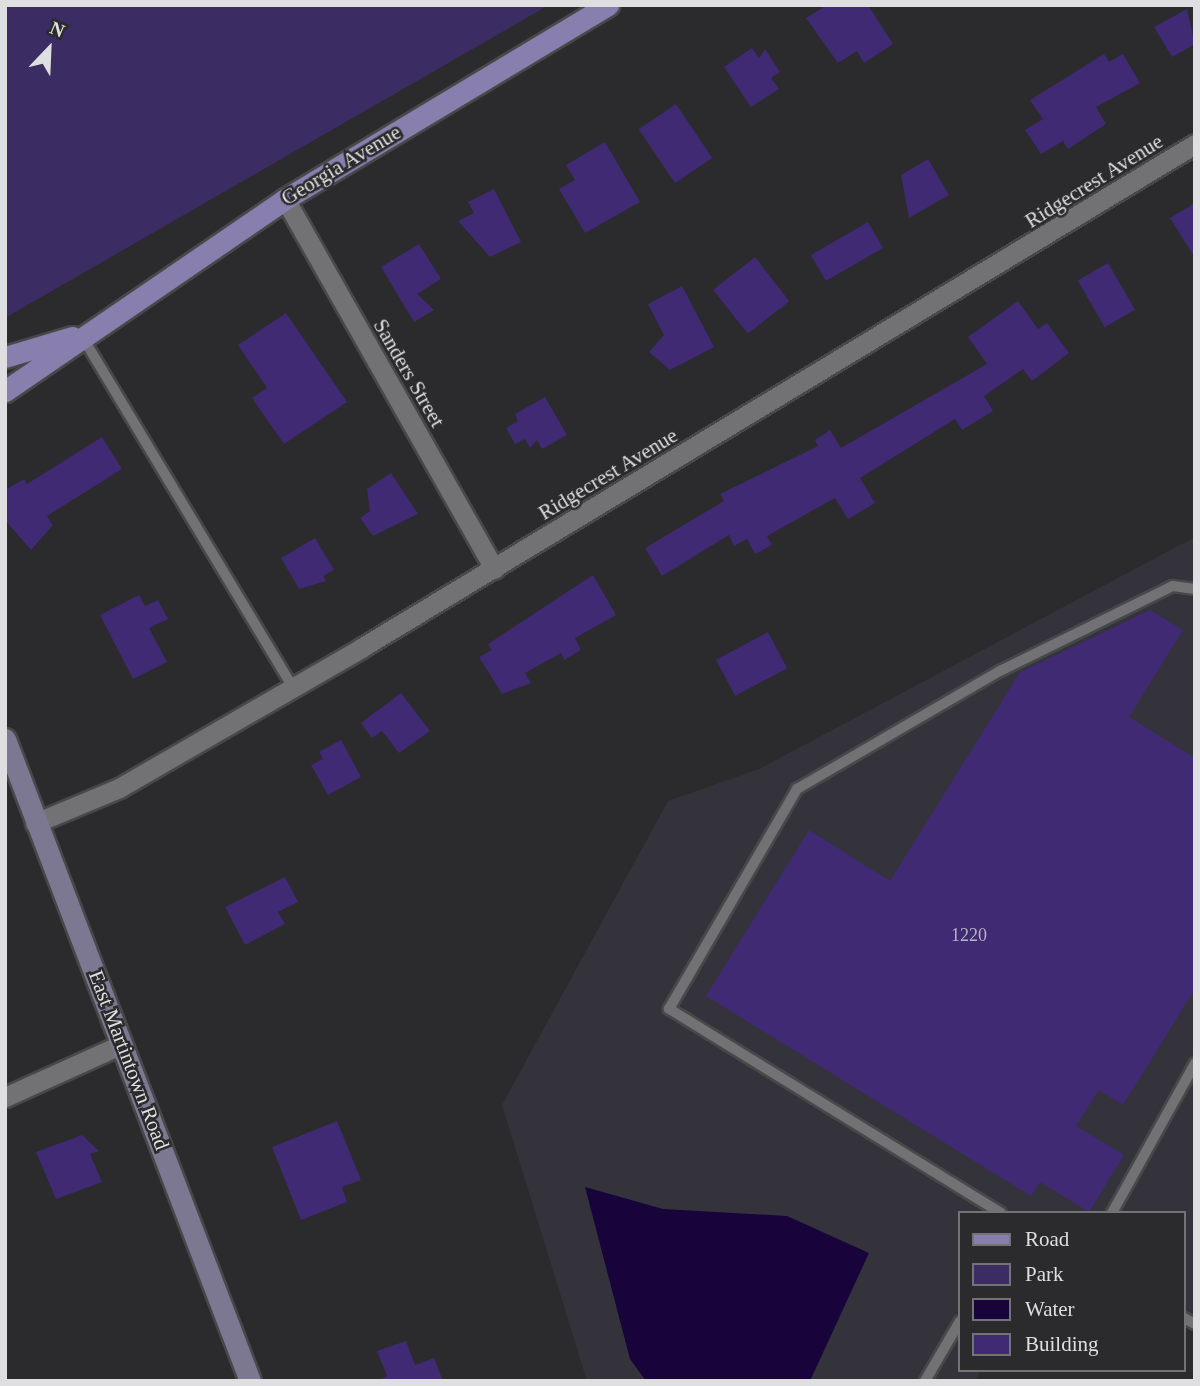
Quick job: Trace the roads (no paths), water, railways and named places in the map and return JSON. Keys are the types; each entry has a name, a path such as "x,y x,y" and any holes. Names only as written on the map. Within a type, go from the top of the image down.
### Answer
{"main road":[{"name":"Georgia Avenue","path":"5,391 81,334 285,198 608,5"},
{"name":"Georgia Avenue","path":"5,357 81,334"},
{"name":"East Martintown Road","path":"5,739 250,1381"}],"street":[{"name":"Ridgecrest Avenue","path":"35,823 119,788 293,688 1195,145"},
{"name":"Sanders Street","path":"285,198 494,569"},
{"path":"5,1097 120,1045"}],"lane":[{"path":"81,334 293,688"},
{"path":"998,1211 669,1009 797,789 1000,671 1173,586 1195,589"},
{"path":"1113,1211 1195,1063"},
{"path":"925,1381 958,1324"}],"water":[{"path":"585,1187 663,1209 787,1216 869,1253 810,1381 646,1381 630,1359"}]}
